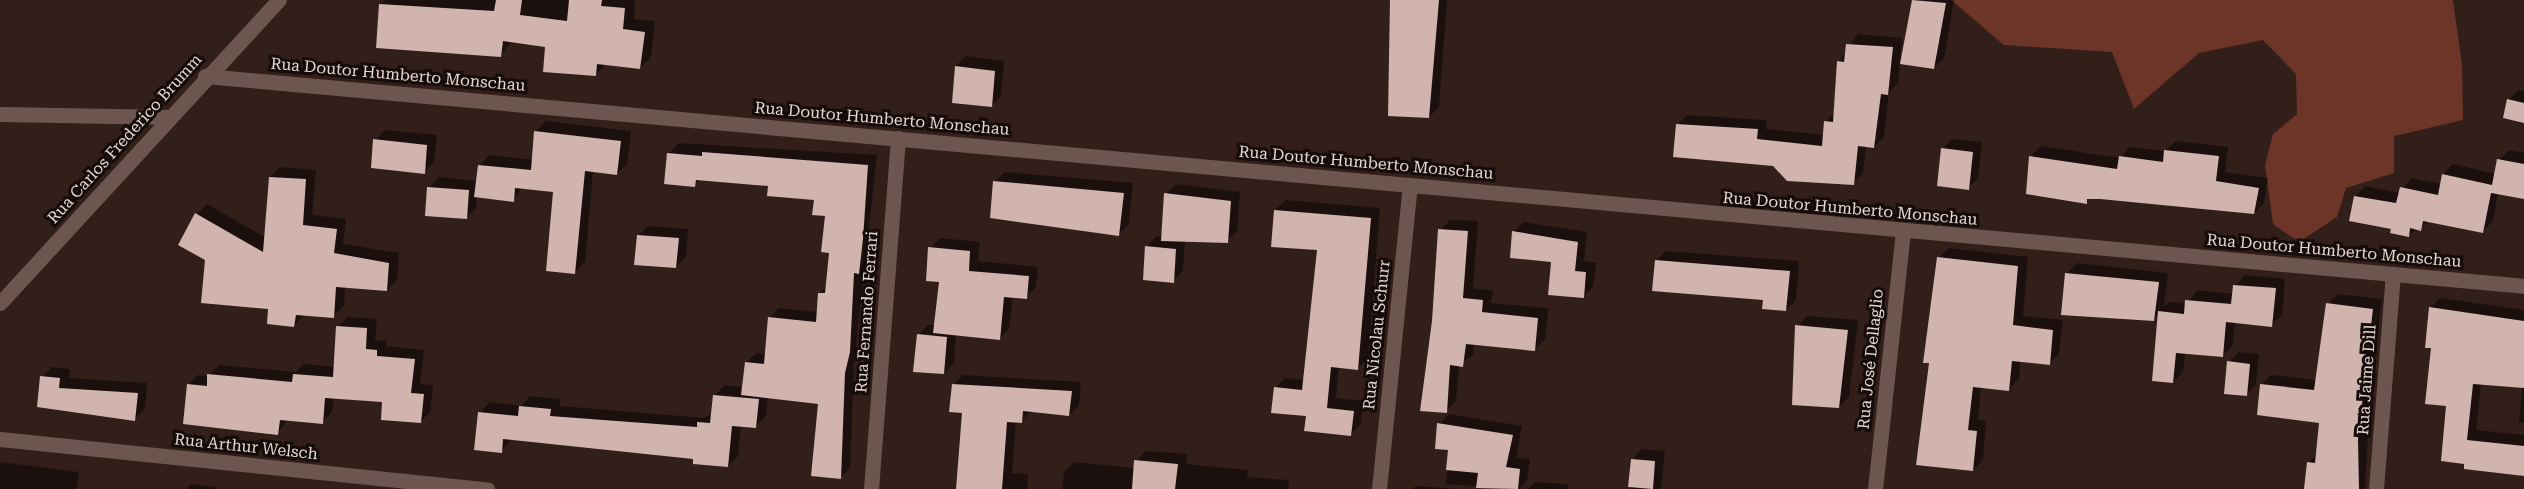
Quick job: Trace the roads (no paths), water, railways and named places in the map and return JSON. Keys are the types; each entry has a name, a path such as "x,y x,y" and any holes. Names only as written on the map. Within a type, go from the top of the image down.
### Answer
{"street":[{"name":"Rua Carlos Frederico Brumm","path":"0,303 205,76 279,0"},
{"name":"Rua Doutor Humberto Monschau","path":"205,76 1903,232 2524,286"},
{"path":"0,114 170,117"},
{"name":"Rua Fernando Ferrari","path":"871,489 898,138"},
{"name":"Rua Nicolau Schurr","path":"1379,489 1410,186"},
{"name":"Rua José Dellaglio","path":"1875,489 1903,232"},
{"name":"Rua Jaime Dill","path":"2376,489 2393,273"},
{"name":"Rua Arthur Welsch","path":"0,439 364,483 488,489"}]}
